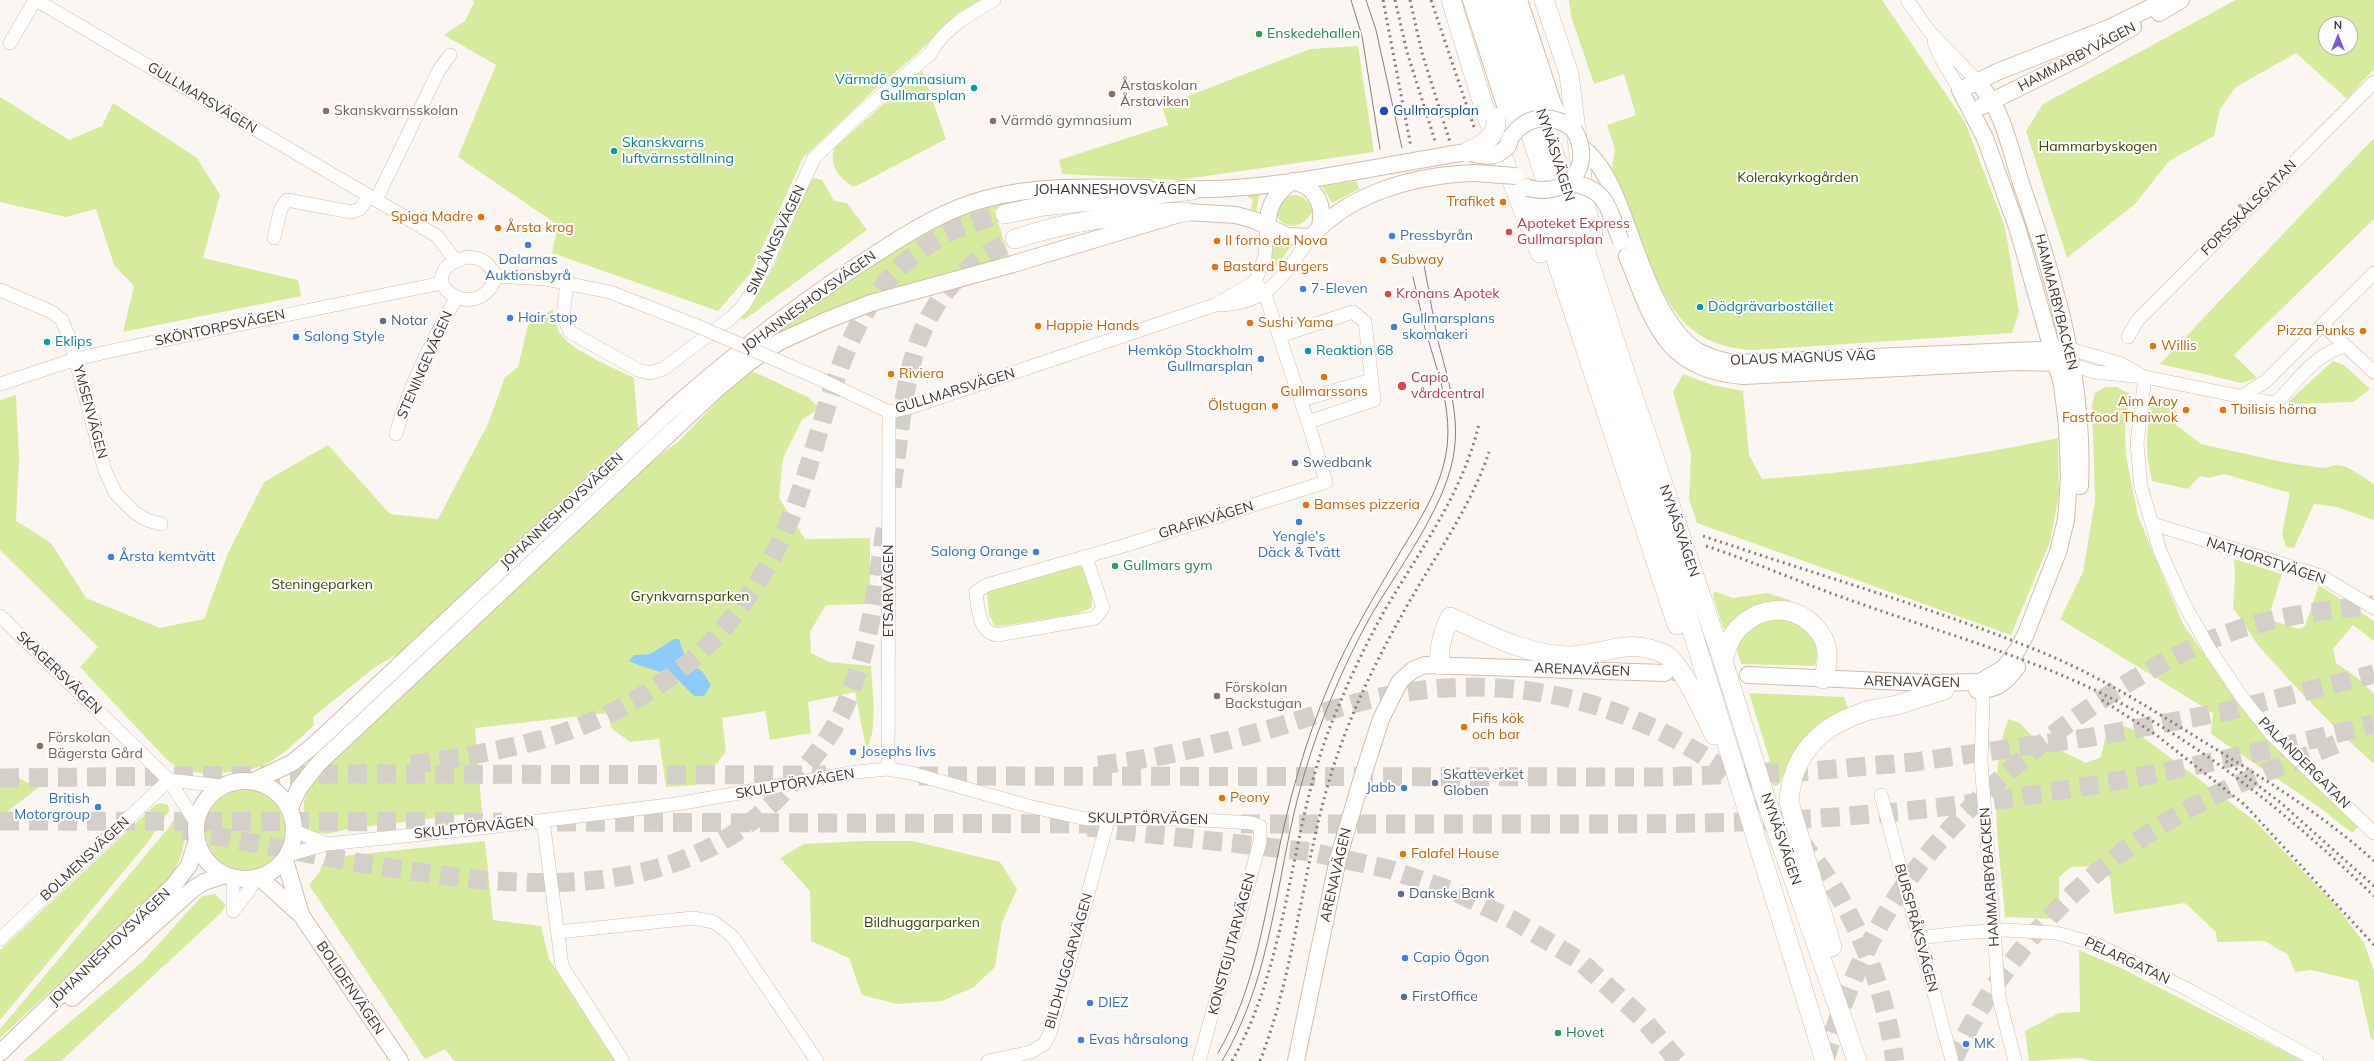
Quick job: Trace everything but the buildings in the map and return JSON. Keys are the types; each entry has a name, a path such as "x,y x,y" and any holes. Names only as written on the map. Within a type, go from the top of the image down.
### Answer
{"highway":[{"name":"NYNÄSVÄGEN","path":"1487,0 1678,585 1825,1061"},
{"name":"NYNÄSVÄGEN","path":"1504,0 1723,661 1768,802 1855,1052"},
{"path":"1533,0 1572,132"},
{"path":"1544,0 1569,74 1586,210 1608,284 1624,366"},
{"path":"1455,5 1497,124 1491,137 1482,145 1467,152"},
{"path":"1455,5 1486,114 1533,235 1585,378 1615,436"},
{"path":"1522,182 1537,202 1706,716 1748,809"},
{"path":"1005,214 1044,206 1193,190"},
{"path":"1015,239 1045,229 1091,219 1134,213 1186,212"},
{"path":"1723,661 1730,640 1743,625 1756,615 1771,610 1790,611 1809,620 1825,641 1827,663 1823,679"},
{"path":"1441,669 1440,647 1444,631 1450,617 1510,644 1546,653 1567,656 1598,654 1625,647 1657,652 1666,656 1675,664 1706,716"},
{"path":"1855,1052 1842,980 1802,851 1789,802 1790,786 1804,752 1819,735 1842,720 1944,690"}],"main road":[{"path":"1471,0 1510,121 1510,163 1522,182"},
{"path":"1316,231 1322,213 1317,195 1306,185 1293,181 1279,192 1271,204 1267,227 1287,236 1316,231 1339,211 1380,192 1434,177 1474,173 1522,182 1544,190 1570,182 1578,171 1572,132 1553,104 1519,0"},
{"name":"HAMMARBYVÄGEN","path":"1960,90 1977,81 2111,27 2166,0"},
{"name":"HAMMARBYVÄGEN","path":"1972,111 2081,57 2181,0"},
{"name":"HAMMARBYBACKEN","path":"1977,81 1992,101 2036,226 2070,349 2079,426 2080,478 2076,522 2068,556 2034,640 2019,665 2002,684 1994,688 1981,686"},
{"name":"HAMMARBYBACKEN","path":"1960,90 1985,138 2018,230 2054,355 2067,426 2069,478 2066,520 2058,552 2025,636 2018,649 2004,668 1981,686"},
{"path":"1509,142 1521,125 1532,119 1547,118 1572,132"},
{"name":"OLAUS MAGNUS VÄG","path":"1572,132 1601,167 1615,193 1626,239 1661,334 1689,362 1720,374 1743,376 1982,363 2054,355 2070,349"},
{"name":"JOHANNESHOVSVÄGEN","path":"254,781 292,763 314,745 674,406 716,370 818,292 925,223 957,208 1009,193 1029,190 1112,187 1193,190 1240,187 1293,181 1467,152 1492,157 1497,156 1509,142"},
{"name":"OLAUS MAGNUS VÄG","path":"1570,182 1594,189 1603,198 1626,239"},
{"name":"JOHANNESHOVSVÄGEN","path":"290,808 299,788 318,764 718,388 748,363 779,342 825,321 871,303 1013,264 1186,212 1236,215 1254,220 1267,227"},
{"name":"OLAUS MAGNUS VÄG","path":"2054,355 2073,365"},
{"name":"ARENAVÄGEN","path":"1296,1061 1338,859 1381,719 1400,681 1413,670 1425,665 1441,669 1666,676"},
{"name":"ARENAVÄGEN","path":"1823,679 1981,686 1944,690 1749,680 1823,679"},
{"path":"238,781 254,781 276,790 290,808 295,831 286,857 274,871 257,878 229,876 212,867 202,855 197,840 196,823 202,805 207,798 222,786 238,781"},
{"name":"JOHANNESHOVSVÄGEN","path":"5,1048 174,885 189,865 197,840"},
{"name":"BOLIDENVÄGEN","path":"286,857 301,915"},
{"name":"JOHANNESHOVSVÄGEN","path":"5,1048 51,1017 193,889 204,882 229,876"},
{"name":"BOLIDENVÄGEN","path":"257,878 301,915 400,1061"}],"street":[{"name":"GULLMARSVÄGEN","path":"10,43 35,0 437,236 455,260"},
{"name":"SIMLÅNGSVÄGEN","path":"566,282 563,316 570,332 638,370 650,373 663,369 731,318 744,305 760,277 814,158 863,111 930,54 936,42 954,25 994,0"},
{"name":"HAMMARBYBACKEN","path":"1907,0 1929,31 1977,81"},
{"name":"HAMMARBYBACKEN","path":"1929,31 1942,60 1960,90"},
{"path":"274,238 281,208 288,200 351,212 360,209 372,198 439,70 450,55"},
{"name":"FORSSKÅLSGATAN","path":"2128,337 2137,321 2374,82"},
{"path":"1267,227 1265,256 1255,282 1265,294 1279,336 1301,400 1308,422 1374,400 1365,322 1353,312 1279,336"},
{"name":"GULLMARSVÄGEN","path":"1215,305 1234,305 1265,294 1292,263 1316,231"},
{"path":"468,256 479,258 488,263 496,276 493,285 487,292 476,298 456,298 446,292 442,283 441,275 447,266 455,260 468,256"},
{"path":"2241,397 2266,381 2323,326 2374,273"},
{"name":"GULLMARSVÄGEN","path":"496,276 566,282 610,292 695,325 818,378 889,412 908,408 1215,305 1255,282"},
{"name":"SKÖNTORPSVÄGEN","path":"0,384 76,359 442,283"},
{"name":"YMSENVÄGEN","path":"0,290 52,312 62,320 76,359 105,470 116,494 134,512 147,520 161,524"},
{"name":"STENINGEVÄGEN","path":"396,434 401,415 424,360 456,298"},
{"path":"2323,326 2374,372"},
{"name":"OLAUS MAGNUS VÄG","path":"2073,365 2103,374 2145,377 2273,403 2277,402 2323,355 2333,349 2346,346"},
{"name":"OLAUS MAGNUS VÄG","path":"2070,349 2122,364 2145,377"},
{"name":"PALANDERGATAN","path":"2145,377 2137,443 2141,487 2160,551 2183,602 2210,650 2241,696 2271,734 2374,833"},
{"path":"1301,400 1372,380"},
{"name":"ETSARVÄGEN","path":"888,770 889,412"},
{"name":"GRAFIKVÄGEN","path":"1086,556 1103,608 1095,618 997,635 992,634 982,625 976,592 980,588 1326,482 1308,422"},
{"name":"NATHORSTVÄGEN","path":"2153,524 2321,576 2374,608"},
{"name":"SKAGERSVÄGEN","path":"0,616 169,780 196,823"},
{"name":"HAMMARBYBACKEN","path":"1981,686 1981,762 1999,998 2015,1061"},
{"name":"SKULPTÖRVÄGEN","path":"286,857 327,844 543,821 705,800 856,772 888,770 911,773 1028,806 1086,818 1108,820 1186,819 1252,823 1260,826"},
{"path":"169,780 222,786"},
{"name":"BOLMENSVÄGEN","path":"0,939 169,780"},
{"name":"BURSPRÅKSVÄGEN","path":"1881,795 1952,1061"},
{"name":"BILDHUGGARVÄGEN","path":"988,1061 1031,1052 1044,1044 1050,1032 1108,820"},
{"path":"543,821 562,966 623,1061"},
{"name":"KONSTGJUTARVÄGEN","path":"1199,1061 1260,842 1260,826"},
{"name":"SKULPTÖRVÄGEN","path":"295,831 327,844"},
{"path":"229,876 233,911 257,878"},
{"path":"558,932 693,918 714,922 733,937 817,1061"},
{"name":"PELARGATAN","path":"1919,938 1960,933 2023,930 2074,937 2124,956 2317,1061"}],"green space":[{"path":"473,0 983,0 956,14 917,54 875,89 803,158 750,274 718,311 552,253 558,225 458,157 496,65 444,35 465,21 474,3"},
{"name":"Kolerakyrkogården","path":"1569,0 1882,0 1965,122 2005,227 2019,312 2012,333 1755,350 1719,344 1695,332 1676,312 1654,274 1612,168 1615,149 1607,125 1636,115 1624,74 1594,84 1571,16"},
{"name":"Hammarbyskogen","path":"2236,0 2374,0 2374,69 2347,99 2296,53 2236,87 2220,109 2214,136 2169,161 2135,204 2067,258 2026,131 2043,104"},
{"path":"1358,46 1374,152 1178,180 1062,174 1059,160 1168,125 1162,106 1310,49"},
{"path":"922,70 946,139 854,187 844,180 836,171 833,160 834,148"},
{"path":"0,97 69,140 102,126 113,103 197,158 220,195 203,258 298,280 301,296 123,332 134,286 114,265 96,209 66,217 0,202"},
{"path":"2374,138 2374,219 2234,355 2257,378 2242,383 2160,364"},
{"path":"815,178 822,180 834,201 847,203 867,230 744,320 741,317 752,304 780,253 809,180"},
{"path":"1357,181 1359,189 1332,203 1322,186"},
{"path":"1260,193 1256,211 1251,209 1253,200 1245,194"},
{"path":"1294,195 1301,196 1310,204 1313,210 1305,221 1294,226 1283,223 1275,212 1285,197"},
{"path":"1032,198 994,210 1010,259 773,340 768,337 826,294 928,229 986,205"},
{"path":"1272,241 1292,245 1274,269 1271,268"},
{"name":"Steningeparken","path":"553,309 557,327 566,340 583,353 634,378 638,428 400,653 375,667 313,717 314,725 284,752 264,765 247,770 204,773 183,770 167,760 80,667 98,647 0,550 0,400 16,395 19,459 16,521 51,543 86,598 160,628 204,619 228,553 264,482 328,445 390,514 438,519 488,424 505,377 518,367 528,325"},
{"path":"2333,361 2344,365 2370,389 2353,402 2292,404 2288,402"},
{"name":"Grynkvarnsparken","path":"752,371 808,397 819,408 802,420 783,458 779,498 805,539 870,538 870,604 826,605 810,632 811,653 829,662 871,666 874,720 870,741 866,749 855,692 808,702 811,733 770,740 765,711 722,718 726,752 702,781 696,785 666,787 659,739 630,742 611,728 608,713 475,728 482,812 348,829 327,834 312,832 304,811 304,806 313,780 631,480 679,441 733,385"},
{"path":"1683,374 1712,385 1743,391 1749,455 1762,479 1837,473 1911,464 2021,446 2058,438 2059,493 2050,542 2011,635 1697,523 1689,499 1691,454 1673,392"},
{"path":"2105,387 2117,387 2130,394 2132,400 2127,411 2125,429 2126,456 2138,516 2183,624 2244,711 2270,742 2358,827 2352,833 2319,807 2211,734 2213,713 2060,619 2083,572 2095,501 2092,406 2095,393"},
{"path":"2162,400 2177,402 2175,424 2201,444 2287,463 2324,468 2337,465 2347,467 2374,484 2374,520 2337,507 2314,504 2294,548 2286,547 2282,534 2290,493 2224,474 2209,478 2200,476 2188,489 2152,481 2147,452 2148,426 2151,406"},
{"path":"2234,559 2282,574 2270,613 2274,621 2299,629 2305,626 2319,585 2374,621 2374,641 2353,625 2333,649 2336,663 2355,676 2374,694 2374,764 2303,695 2276,666 2259,646 2233,609 2235,578"},
{"path":"1076,564 1082,567 1088,582 1092,598 1091,608 1077,614 995,627 989,615 987,591"},
{"path":"1714,591 1733,598 1767,593 1790,600 1790,605 1727,632 1723,627 1713,596"},
{"path":"1781,616 1802,624 1811,634 1817,650 1815,666 1741,664 1737,650 1738,642 1760,621"},
{"path":"1749,693 1844,697 1848,709 1791,759 1779,784 1775,786 1772,784 1765,763 1770,761"},
{"path":"2008,719 2020,723 2032,736 2086,763 2101,757 2106,734 2118,724 2132,729 2255,821 2338,908 2364,943 2374,971 2374,1040 2371,1039 2358,981 2311,970 2295,972 2288,955 2265,941 2217,942 2216,932 2185,903 2114,914 2110,879 2104,866 2071,867 2059,877 2059,919 2005,917 1996,817 1996,792 2001,743"},
{"path":"0,772 9,773 38,788 0,817"},
{"path":"245,790 260,793 273,802 282,815 285,830 282,845 273,858 260,867 245,870 230,867 217,858 208,845 205,830 208,815 217,802 230,793"},
{"path":"161,803 168,805 169,811 148,842 0,1020 0,950 155,805"},
{"path":"178,812 184,834 182,853 173,871 160,889 0,1038 0,1029 170,826"},
{"path":"485,841 493,920 541,926 549,959 615,1061 454,1061 445,1049 425,1059 309,885 319,873 325,858"},
{"name":"Bildhuggarparken","path":"864,841 913,841 1000,862 1017,889 1002,923 995,967 974,987 942,1001 897,1004 862,995 849,958 811,941 810,891 780,858 804,844"},
{"path":"215,894 226,905 221,913 61,1061 23,1061 143,961 202,896"},
{"path":"2079,950 2121,968 2303,1061 2093,1061 2081,1058 2029,1061 2025,1031 2059,1013 2080,1012"}],"water":[{"path":"674,639 679,639 687,663 702,671 711,685 704,696 694,696 671,673 656,671 629,661 634,655 650,654"}],"tunnel":[{"path":"411,765 515,746 546,738 578,727 639,698 689,662 707,645 740,608 767,566 779,544 803,484 827,404 841,365 857,328 878,293 905,263 939,238 979,221 1005,214"},
{"path":"892,487 902,411 909,376 918,343 932,313 951,285 979,261 1015,239"},
{"path":"183,830 384,867 495,881 550,883 604,879 656,869 705,850 752,821 794,781 816,754 836,725 854,683 867,638 876,592 886,523"},
{"path":"1825,1061 1840,1012 1860,964 1883,919 1897,897 1911,876 1941,839 1975,803 2013,768 2054,734 2097,703 2141,675 2185,652 2228,633 2263,622 2319,612 2374,605"},
{"path":"1672,673 1748,675"},
{"path":"919,776 1659,777 1799,772 1914,762 2092,737 2228,711 2374,674"},
{"path":"1098,765 1164,755 1228,741 1352,704 1385,696 1453,688 1503,688 1553,695 1601,707 1647,725 1692,748 1733,777 1772,810"},
{"path":"1241,824 1667,824 1744,822 1860,815 1990,801 2119,780 2183,768 2311,740 2374,724"},
{"path":"1953,1061 1971,1024 1993,989 2017,956 2044,924 2073,894 2104,867 2137,841 2191,807 2232,787 2339,743"},
{"path":"0,778 358,774 826,775"},
{"path":"0,821 502,822"},
{"path":"557,822 1102,824"},
{"path":"1088,827 1311,852 1388,869 1453,891 1513,920 1580,961 1642,1018 1678,1061"},
{"path":"1799,840 1818,864 1835,890 1863,943 1883,1001 1895,1061"}],"tram line":[{"path":"1351,0 1362,36 1380,149"},
{"path":"1366,0 1376,30 1402,148"},
{"path":"1222,1061 1250,1002 1260,972 1275,909 1300,788 1325,713 1346,665 1369,619 1429,520 1448,478 1455,443 1454,413 1449,384 1438,341 1424,265"},
{"path":"1218,1053 1230,1031 1248,985 1292,795 1305,750 1320,707 1336,668 1370,603 1435,491 1444,462 1448,431 1445,400 1424,325 1413,277"}],"railway":[{"path":"1383,0 1411,147"},
{"path":"1395,0 1407,52 1436,144"},
{"path":"1410,0 1422,53 1450,142"},
{"path":"1431,0 1475,130"},
{"path":"1232,1061 1251,1022 1266,981 1287,897 1305,811 1316,768 1330,727 1342,697 1370,637 1452,497 1472,449 1479,424"},
{"path":"1260,1061 1284,982 1318,821 1329,781 1349,723 1357,703 1385,647 1415,592 1465,507 1489,452"},
{"path":"1703,536 1876,592 1962,622 2004,637 2066,663 2106,683 2144,705 2290,796 2333,827 2374,861"},
{"path":"1706,546 1832,593 2026,661 2095,690 2128,707 2162,727 2226,770 2288,818 2374,896"},
{"path":"2102,700 2155,734 2245,805 2374,945"},
{"path":"2226,761 2281,803 2374,886"}],"place":[{"name":"Enskedehallen","path":"1259,34"},
{"name":"Värmdö gymnasium Gullmarsplan","path":"974,88"},
{"name":"Årstaskolan Årstaviken","path":"1112,94"},
{"name":"Skanskvarnsskolan","path":"326,111"},
{"name":"Gullmarsplan","path":"1384,111"},
{"name":"Värmdö gymnasium","path":"993,121"},
{"name":"Skanskvarns luftvärnsställning","path":"614,151"},
{"name":"Trafiket","path":"1503,202"},
{"name":"Spiga Madre","path":"481,217"},
{"name":"Årsta krog","path":"498,228"},
{"name":"Apoteket Express Gullmarsplan","path":"1509,232"},
{"name":"Pressbyrån","path":"1392,236"},
{"name":"Il forno da Nova","path":"1217,241"},
{"name":"Dalarnas Auktionsbyrå","path":"528,245"},
{"name":"Subway","path":"1383,260"},
{"name":"Bastard Burgers","path":"1215,267"},
{"name":"7-Eleven","path":"1303,289"},
{"name":"Kronans Apotek","path":"1388,294"},
{"name":"Dödgrävarbostället","path":"1700,307"},
{"name":"Hair stop","path":"510,318"},
{"name":"Notar","path":"383,321"},
{"name":"Sushi Yama","path":"1250,323"},
{"name":"Happie Hands","path":"1038,326"},
{"name":"Gullmarsplans skomakeri","path":"1394,327"},
{"name":"Pizza Punks","path":"2363,331"},
{"name":"Salong Style","path":"296,337"},
{"name":"Eklips","path":"47,342"},
{"name":"Willis","path":"2153,346"},
{"name":"Reaktion 68","path":"1308,351"},
{"name":"Hemköp Stockholm Gullmarsplan","path":"1261,359"},
{"name":"Riviera","path":"891,374"},
{"name":"Gullmarssons","path":"1324,377"},
{"name":"Capio vårdcentral","path":"1402,386"},
{"name":"Ölstugan","path":"1275,406"},
{"name":"Aim Aroy Fastfood Thaiwok","path":"2186,410"},
{"name":"Tbilisis hörna","path":"2223,410"},
{"name":"Swedbank","path":"1295,463"},
{"name":"Bamses pizzeria","path":"1306,505"},
{"name":"Yengle's Däck & Tvätt","path":"1299,522"},
{"name":"Salong Orange","path":"1036,552"},
{"name":"Årsta kemtvätt","path":"111,557"},
{"name":"Gullmars gym","path":"1115,566"},
{"name":"Förskolan Backstugan","path":"1217,696"},
{"name":"Fifis kök och bar","path":"1464,727"},
{"name":"Förskolan Bägersta Gård","path":"40,746"},
{"name":"Josephs livs","path":"853,752"},
{"name":"Skatteverket Globen","path":"1435,783"},
{"name":"Jabb","path":"1404,788"},
{"name":"Peony","path":"1222,798"},
{"name":"British Motorgroup","path":"98,807"},
{"name":"Falafel House","path":"1403,854"},
{"name":"Danske Bank","path":"1401,894"},
{"name":"Capio Ögon","path":"1405,958"},
{"name":"FirstOffice","path":"1404,997"},
{"name":"DIEZ","path":"1090,1003"},
{"name":"Hovet","path":"1558,1033"},
{"name":"Evas hårsalong","path":"1081,1040"},
{"name":"MK","path":"1966,1044"}]}
